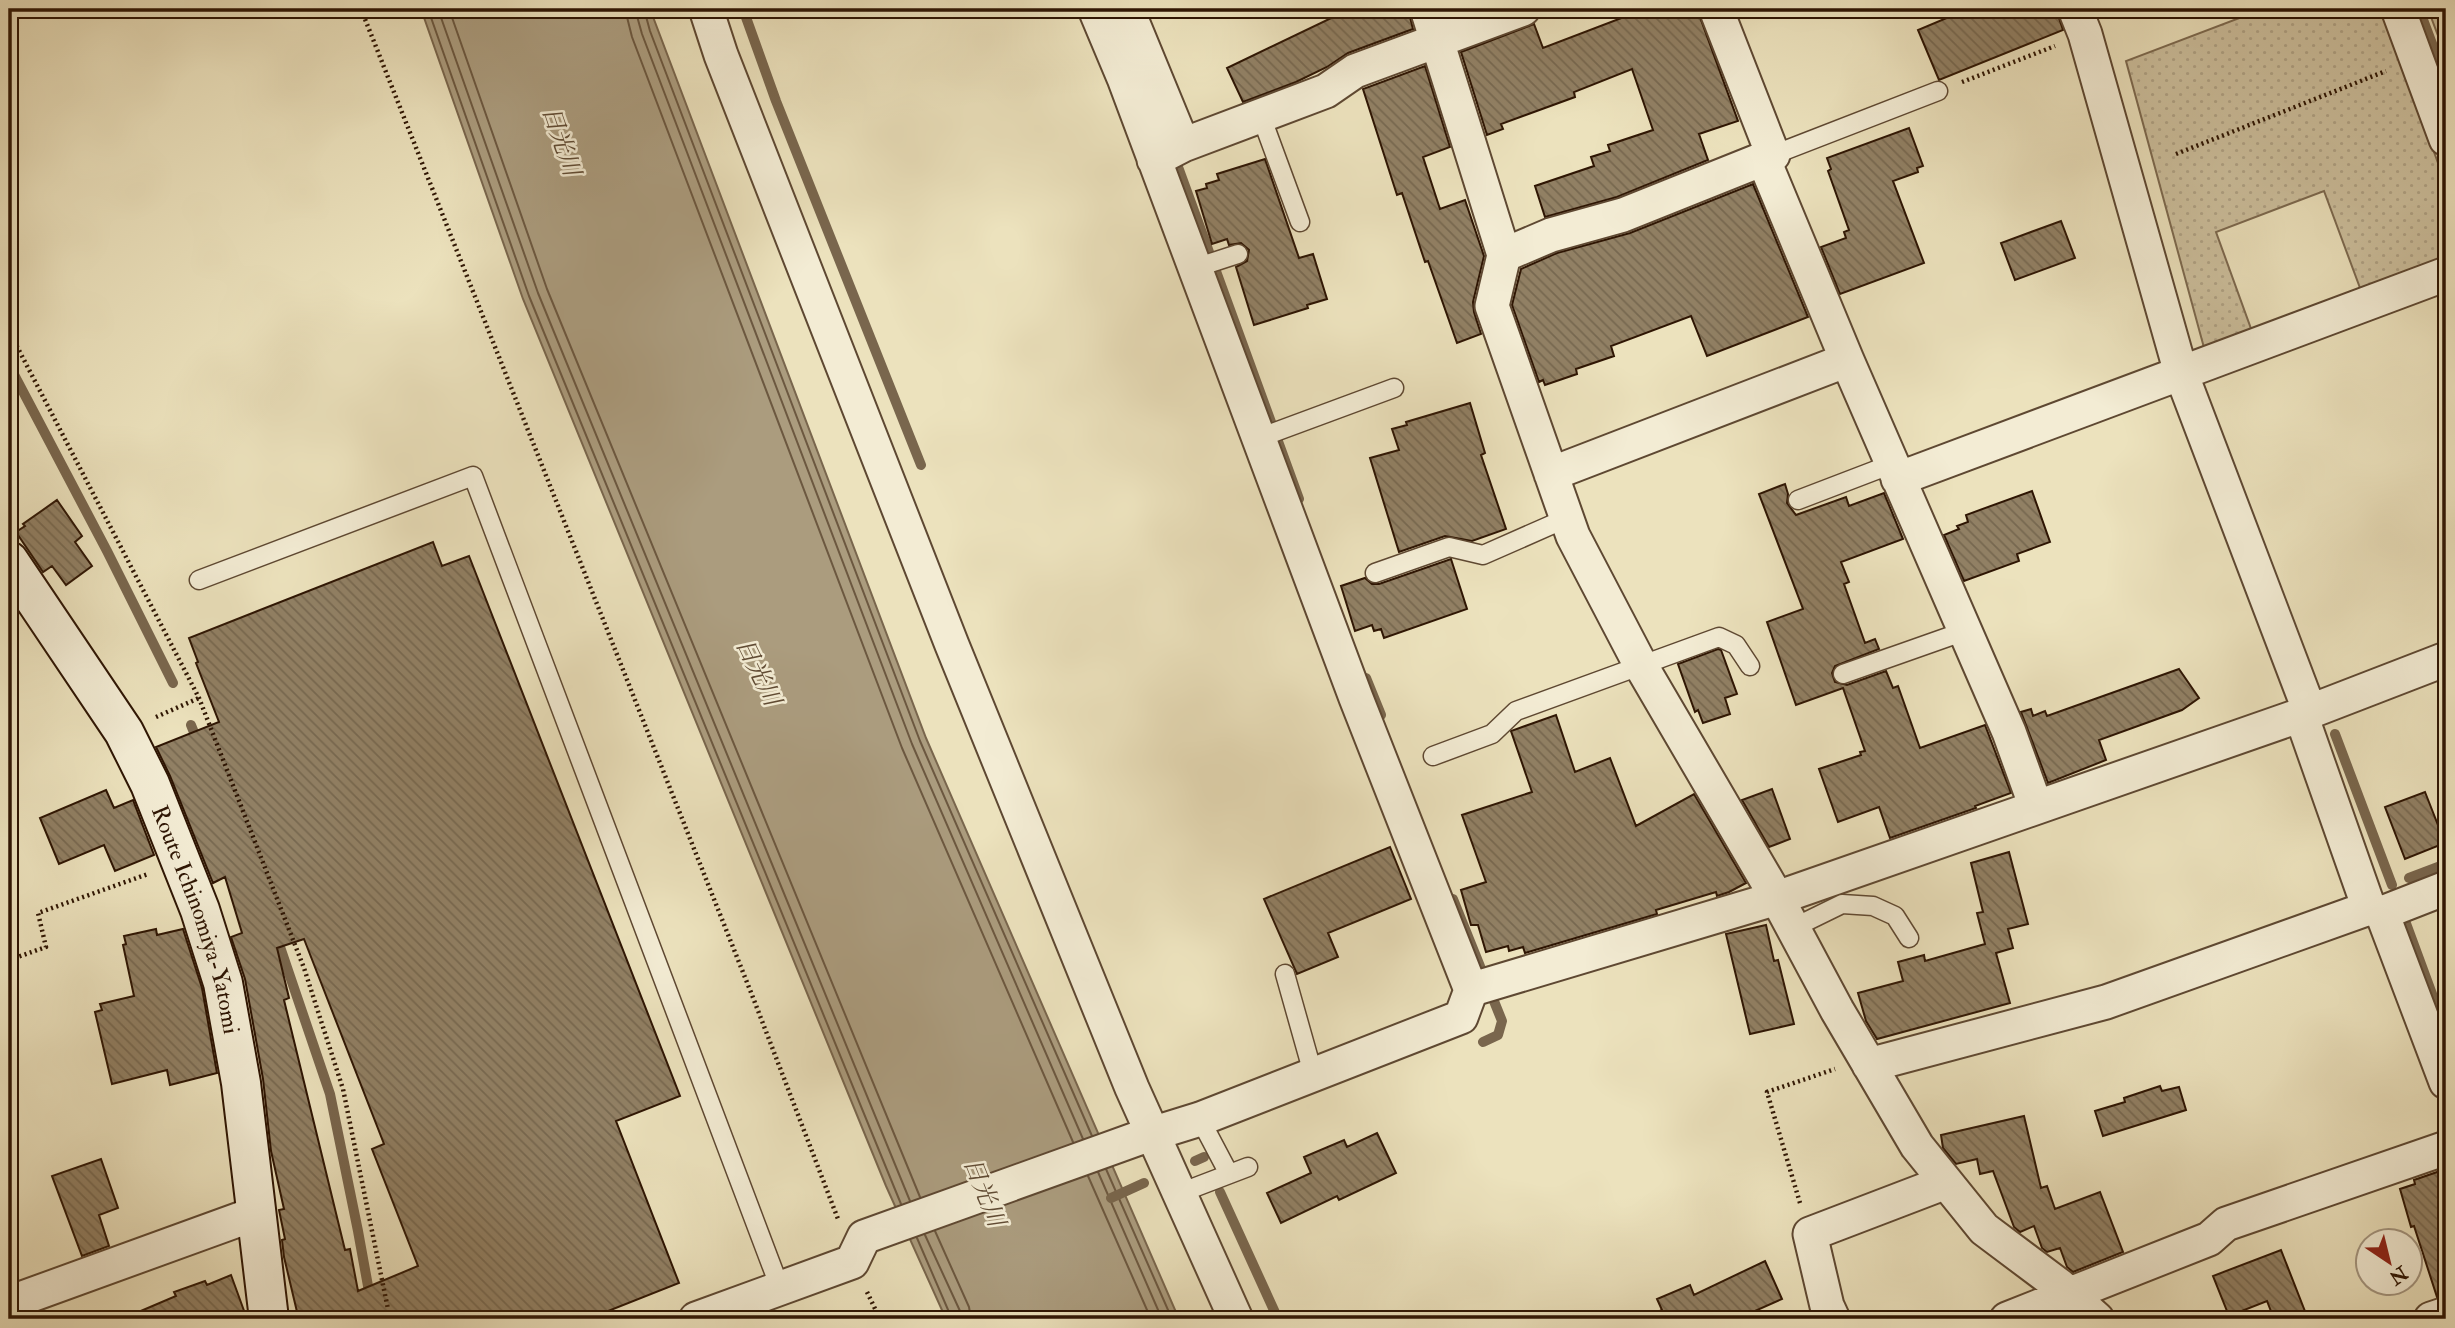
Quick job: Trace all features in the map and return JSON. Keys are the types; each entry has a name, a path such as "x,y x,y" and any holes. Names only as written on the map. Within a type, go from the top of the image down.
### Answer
{"main road":[{"name":"Route Ichinomiya-Yatomi","path":"9,561 124,732 150,784 200,910 223,983 241,1083 269,1319"}],"street":[{"path":"706,9 726,68 952,645 1127,1075 1147,1135 1180,1193 1236,1319"},
{"path":"1094,9 1124,78 1170,152"},
{"path":"696,1319 780,1288 858,1249 1147,1135 1203,1125 1461,1017 1472,989 1361,711 1269,435 1215,262 1170,152 1127,9"},
{"path":"1427,9 1504,255 1492,306 1573,536 1640,664 1777,898 1917,1146 1984,1229 2070,1294 2097,1319"},
{"path":"1170,152 1326,91 1355,71 1524,9"},
{"path":"1716,9 1768,156 1847,359 2009,732 2036,807"},
{"path":"2398,9 2446,139"},
{"path":"2080,22 2181,373 2376,910 2446,1082"},
{"path":"1504,255 1551,235 1623,215 1768,156"},
{"path":"1895,472 2181,373 2446,274"},
{"path":"1551,474 1847,359"},
{"path":"1472,989 1777,898 2306,713 2446,659"},
{"path":"1868,1062 2106,1002 2446,888"},
{"path":"2007,1319 2209,1239 2226,1224 2446,1148"},
{"path":"1833,1319 1827,1306 1810,1234 1946,1182"},
{"path":"9,1303 257,1213"},
{"path":"2431,1319 2446,1314"}],"lane":[{"path":"1768,156 1938,91"},
{"path":"1261,116 1300,222"},
{"path":"1269,435 1394,388"},
{"path":"1798,500 1895,472"},
{"path":"199,580 473,476 780,1288"},
{"path":"1375,573 1449,547 1483,555 1567,518"},
{"path":"1843,674 1965,631"},
{"path":"1433,756 1492,734 1516,711 1719,636 1736,645 1750,666"},
{"path":"1793,928 1842,904 1874,906 1895,916 1909,938"},
{"path":"1285,974 1314,1077"},
{"path":"1203,1125 1225,1168"},
{"path":"1180,1193 1225,1168 1248,1167"}],"path":[{"path":"361,9 752,995 840,1226 858,1249"},
{"path":"1938,91 2080,22"},
{"path":"2176,154 2416,59"},
{"path":"9,331 199,698 304,968 343,1090 390,1319"},
{"path":"124,732 199,698"},
{"path":"9,960 46,947 38,913 182,862"},
{"path":"1810,1234 1767,1092 1868,1062"}],"shaded area":[{"path":"2263,9 2382,9 2446,185 2446,264 2363,296 2324,191 2216,232 2254,337 2206,355 2126,61"},
{"path":"2428,9 2446,9 2446,57"}],"water":[{"name":"日光川","path":"421,9 650,9 926,738 1179,1319 946,1319 886,1186 523,299"}],"building":[{"path":"1350,9 1408,9 1413,29 1348,53 1296,82 1243,102 1227,68"},
{"path":"1645,9 1697,9 1738,121 1699,134 1708,160 1617,197 1545,217 1535,186 1594,166 1591,157 1610,151 1608,145 1653,130 1632,69 1574,92 1575,97 1501,124 1503,129 1487,135 1461,52 1534,24 1543,48"},
{"path":"1968,9 2056,9 2063,30 1939,80 1918,30"},
{"path":"1425,66 1450,147 1423,157 1440,209 1465,200 1484,256 1473,302 1481,334 1457,343 1428,261 1425,262 1402,193 1397,195 1363,89"},
{"path":"1909,128 1923,166 1917,168 1918,172 1893,181 1924,263 1840,294 1821,247 1846,238 1844,232 1849,230 1828,171 1831,169 1827,158"},
{"path":"1265,159 1299,258 1313,254 1327,299 1307,305 1308,308 1254,325 1236,267 1247,261 1249,250 1241,243 1229,245 1227,239 1212,244 1196,191 1219,180 1217,174"},
{"path":"1753,184 1808,317 1707,356 1691,316 1611,346 1614,356 1576,369 1577,374 1545,385 1543,380 1539,382 1512,305 1521,269 1557,253 1630,233"},
{"path":"2061,221 2075,258 2015,280 2001,243"},
{"path":"1470,403 1485,453 1481,455 1506,529 1472,541 1445,536 1399,552 1370,458 1399,450 1392,429 1407,425 1406,422"},
{"path":"1785,484 1787,503 1796,515 1846,497 1849,506 1884,493 1903,539 1841,562 1849,582 1844,584 1865,643 1875,639 1879,649 1835,666 1832,673 1835,682 1847,685 1886,671 1893,688 1898,686 1920,748 1985,725 2011,793 1890,838 1879,807 1838,822 1819,769 1861,755 1860,752 1865,751 1843,688 1796,705 1767,622 1803,609 1759,494"},
{"path":"2032,491 2050,542 2017,554 2019,561 1964,581 1944,535 1968,522 1966,515"},
{"path":"57,500 82,536 75,542 92,566 66,585 52,566 43,572 16,532"},
{"path":"433,542 442,566 469,556 680,1096 616,1121 679,1283 588,1319 291,1319 298,1316 284,1257 282,1240 285,1239 279,1210 284,1209 271,1151 263,1079 245,979 231,937 242,933 225,877 213,883 156,747 219,722 189,638","holes":["304,939 384,1144 372,1149 418,1266 358,1291 350,1249 345,1250 284,1000 289,998 277,948"]},
{"path":"1451,559 1467,609 1384,638 1381,629 1374,631 1372,625 1355,631 1341,586 1365,578 1372,584 1379,584"},
{"path":"1721,650 1737,694 1725,698 1730,714 1703,723 1698,710 1695,712 1678,664"},
{"path":"2179,669 2199,698 2182,710 2099,740 2106,760 2048,783 2021,712 2031,709 2033,716 2045,711 2047,716"},
{"path":"1556,715 1575,772 1610,758 1636,826 1694,794 1746,883 1717,896 1716,892 1656,910 1657,914 1525,953 1523,947 1509,951 1508,946 1486,952 1478,925 1471,925 1461,890 1486,882 1462,815 1532,792 1511,731"},
{"path":"1772,789 1790,839 1769,847 1742,800"},
{"path":"106,790 114,808 133,800 154,855 115,871 104,845 59,864 40,818"},
{"path":"2425,792 2445,843 2405,859 2385,807"},
{"path":"1390,847 1411,899 1328,933 1338,957 1297,974 1264,899"},
{"path":"2009,852 2028,924 2008,929 2013,948 1996,953 2010,1003 1877,1039 1866,1021 1858,993 1903,981 1898,962 1924,955 1925,961 1985,944 1977,913 1983,912 1971,863"},
{"path":"1766,925 1794,1024 1750,1034 1726,934"},
{"path":"156,929 157,935 183,929 202,988 217,1073 170,1085 167,1070 112,1084 95,1012 102,1010 100,1004 134,996 123,945 126,944 124,936"},
{"path":"2160,1086 2162,1091 2179,1087 2186,1110 2103,1136 2095,1111 2125,1102 2124,1098"},
{"path":"2024,1116 2041,1188 2047,1186 2055,1209 2100,1192 2123,1252 2073,1272 2067,1267 2060,1248 2047,1252 2042,1248 2034,1226 2020,1232 2014,1227 1993,1171 1980,1174 1977,1159 1956,1164 1943,1148 1941,1135"},
{"path":"1377,1133 1396,1173 1339,1200 1337,1196 1281,1223 1267,1193 1311,1173 1304,1157 1344,1140 1347,1147"},
{"path":"101,1159 118,1208 99,1215 109,1246 82,1256 52,1176"},
{"path":"2446,1169 2446,1295 2437,1297 2424,1257 2424,1226 2411,1226 2400,1189 2415,1184 2414,1180"},
{"path":"2281,1250 2308,1319 2274,1319 2267,1301 2229,1316 2213,1276"},
{"path":"1765,1261 1782,1299 1737,1319 1643,1319 1662,1310 1657,1299 1690,1285 1694,1295"},
{"path":"231,1275 247,1319 122,1319 176,1296 174,1292 205,1281 207,1285"}],"waterway":[{"path":"743,9 776,101 921,465"},
{"path":"2419,9 2446,81"},
{"path":"1174,156 1299,499"},
{"path":"9,365 173,683"},
{"path":"1366,678 1381,715"},
{"path":"191,725 199,745"},
{"path":"2335,734 2392,885"},
{"path":"2409,878 2446,864"},
{"path":"1453,899 1502,1021 1498,1035 1483,1042"},
{"path":"2404,918 2446,1032"},
{"path":"276,935 330,1094 374,1319"},
{"path":"1195,1161 1204,1157"},
{"path":"1111,1198 1144,1183"},
{"path":"1220,1192 1278,1319"}]}
